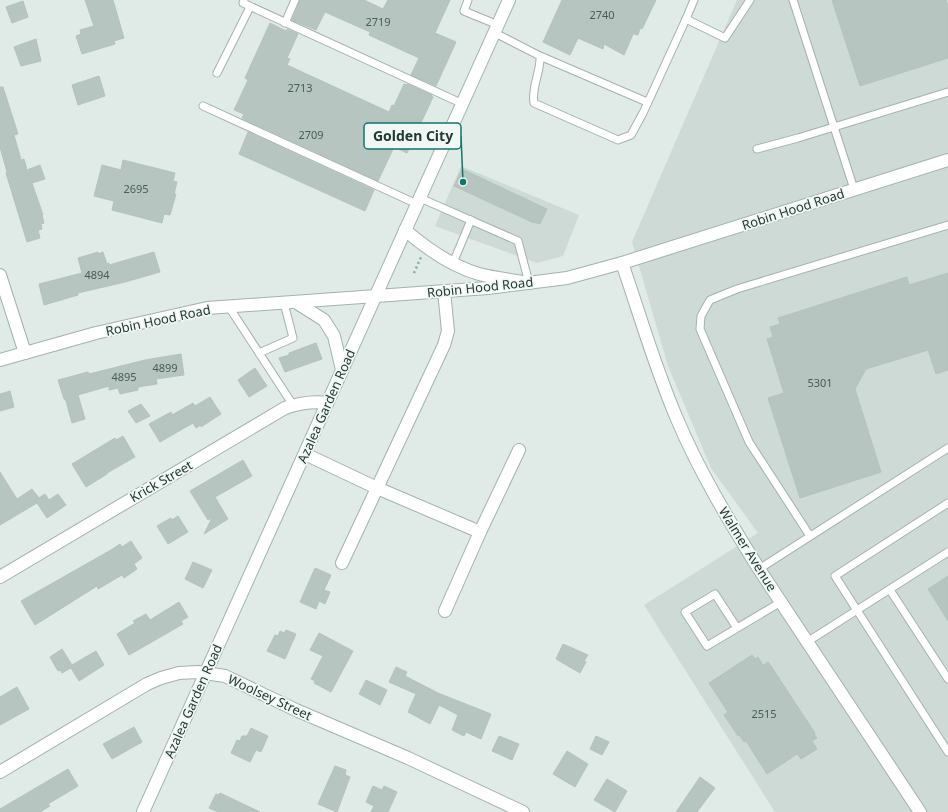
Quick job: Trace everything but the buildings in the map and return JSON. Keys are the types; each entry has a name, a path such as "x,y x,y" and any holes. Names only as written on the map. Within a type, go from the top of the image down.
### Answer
{"street":[{"name":"Azalea Garden Road","path":"143,812 509,0"},
{"name":"Robin Hood Road","path":"0,360 96,333 207,308 444,291 567,278 622,263 948,160"},
{"path":"405,230 425,247 453,263 480,274 528,283"},
{"name":"Walmer Avenue","path":"622,263 658,369 677,419 707,480 740,539 759,569 920,812"},
{"path":"0,275 25,353"},
{"path":"342,563 444,345 448,331 444,291"},
{"path":"297,302 324,320 334,336 342,370"},
{"name":"Krick Street","path":"0,577 285,408 303,402 327,403"},
{"path":"445,611 519,450"},
{"path":"305,454 377,488 480,532"},
{"name":"Woolsey Street","path":"0,772 147,684 179,673 206,673 225,676 296,710 408,758 523,812"}],"lane":[{"path":"244,0 243,3 250,7 463,104"},
{"path":"285,23 295,0"},
{"path":"468,0 464,11 540,56 647,102"},
{"path":"540,56 540,65 533,96 534,103 618,140 630,135 647,102 694,0"},
{"path":"686,19 725,38 750,0"},
{"path":"793,0 854,189"},
{"path":"217,74 250,7"},
{"path":"757,149 948,92"},
{"path":"203,106 418,201 471,220 518,241 528,283"},
{"path":"453,263 471,220"},
{"path":"810,536 749,442 700,329 701,316 710,300 737,289 948,226"},
{"path":"259,353 293,338 284,303"},
{"path":"229,307 293,405"},
{"path":"759,569 948,448"},
{"path":"948,503 835,576 948,752"},
{"path":"807,642 858,611 948,552"},
{"path":"890,590 948,679"},
{"path":"737,628 715,594 685,612 707,646 781,602"}],"path":[{"path":"414,273 421,258"}],"shaded area":[{"path":"737,0 948,0 948,812 775,812 644,605 758,533 711,468 668,366 632,242"},
{"path":"461,166 579,215 563,256 537,263 435,226"}],"place":[{"name":"Golden City","path":"463,182"}]}
